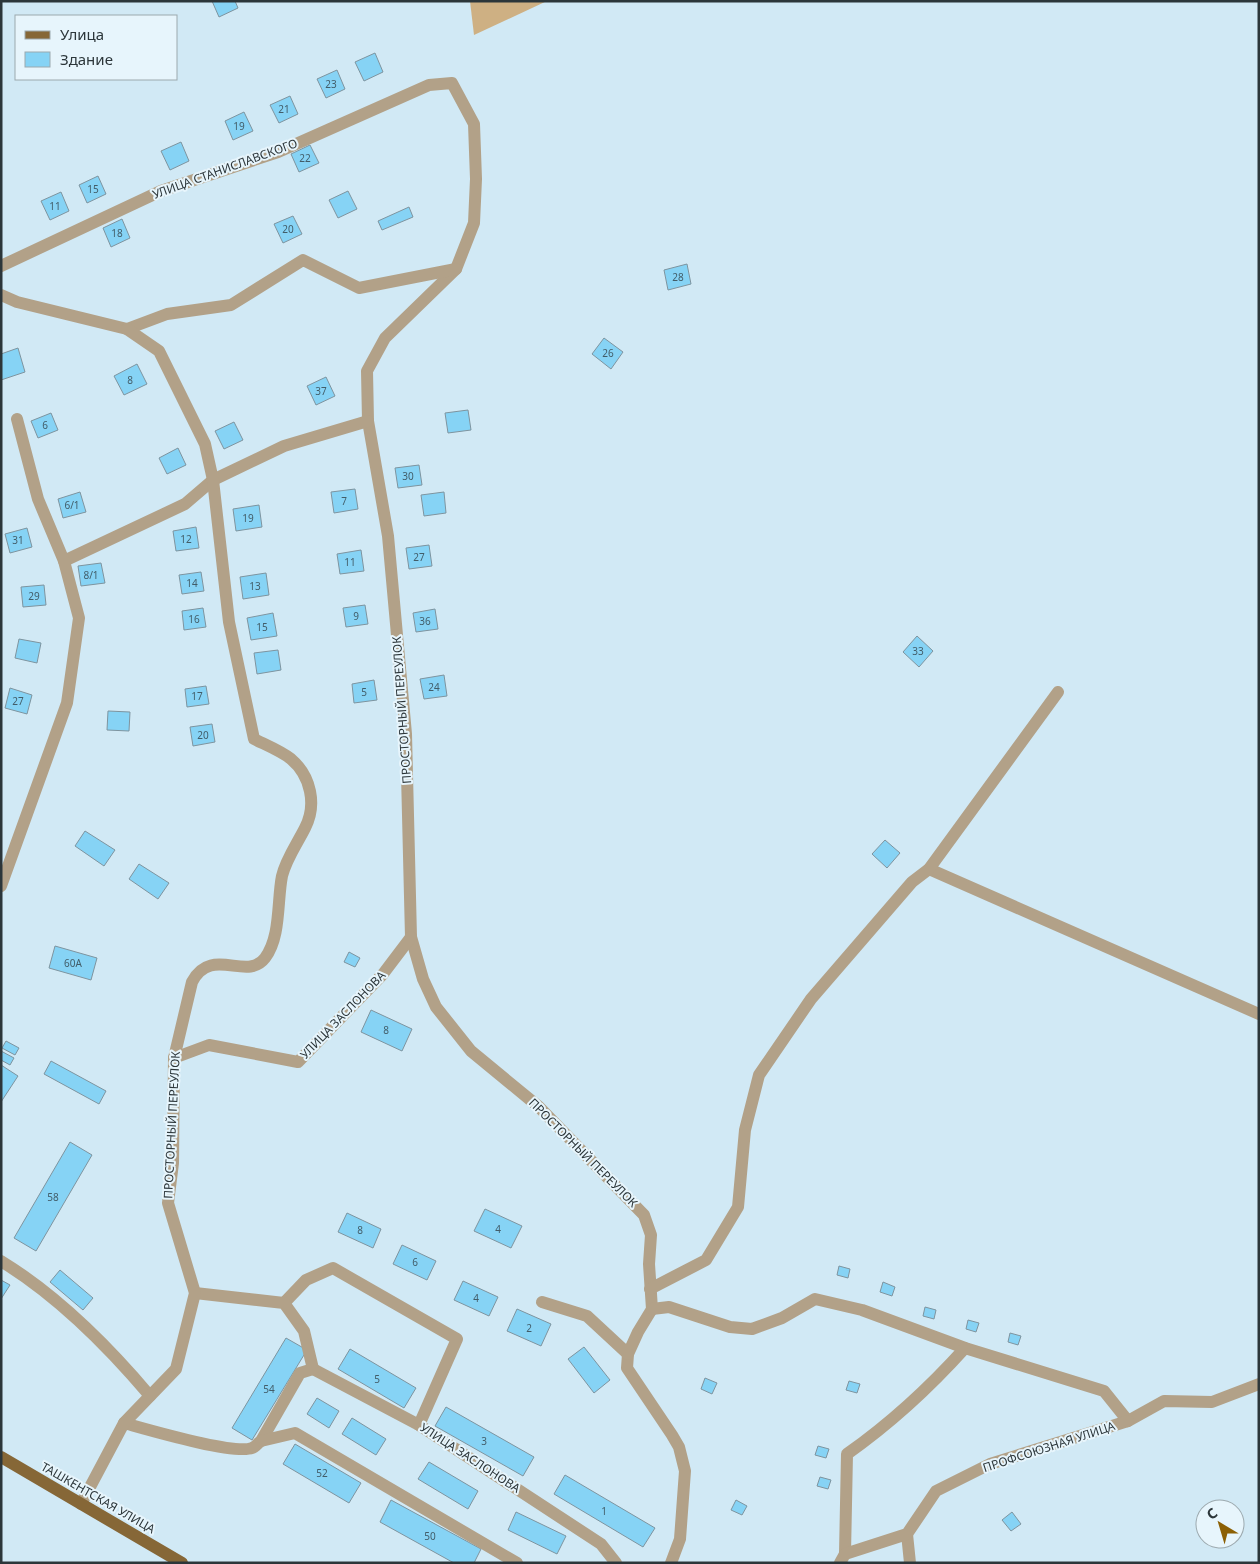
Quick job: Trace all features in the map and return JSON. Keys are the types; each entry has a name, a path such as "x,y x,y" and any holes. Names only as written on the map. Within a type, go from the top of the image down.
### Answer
{"main road":[{"name":"ТАШКЕНТСКАЯ УЛИЦА","path":"1,1456 35,1478 182,1563"}],"street":[{"name":"УЛИЦА СТАНИСЛАВСКОГО","path":"1,266 161,191 278,152 429,86 452,83"},
{"name":"ПРОСТОРНЫЙ ПЕРЕУЛОК","path":"452,83 474,124 476,179 474,223 456,269 385,338 367,371 368,421 388,536 406,734 411,937 423,979 436,1007 471,1051 539,1107 644,1215 651,1235 650,1289"},
{"path":"1,294 17,302 127,329 167,314 231,305 302,260 359,288 456,269"},
{"name":"ПРОСТОРНЫЙ ПЕРЕУЛОК","path":"127,329 159,350 205,444 213,480 229,622 254,739 290,759 310,786 311,806 306,826 285,866 276,925 264,959 252,967 214,963 197,972 192,982 174,1058 173,1163 168,1203 195,1293"},
{"path":"1,886 67,703 79,618 64,561 38,499 17,419"},
{"path":"64,561 185,504 213,480 284,446 368,421"},
{"path":"671,1563 680,1539 685,1470 679,1448 627,1368 628,1354 638,1332 652,1309 650,1289 706,1260 738,1207 745,1130 759,1075 811,999 905,889 928,869 1058,692"},
{"path":"928,869 1259,1014"},
{"name":"УЛИЦА ЗАСЛОНОВА","path":"174,1058 209,1045 298,1062 383,974 411,937"},
{"path":"1,1261 30,1279 112,1352 150,1396"},
{"path":"284,1303 306,1280 333,1268 457,1339 419,1425"},
{"path":"82,1504 124,1423 176,1369 195,1293 284,1303 304,1331 312,1369 300,1373 261,1441"},
{"name":"ПРОФСОЮЗНАЯ УЛИЦА","path":"652,1309 669,1307 730,1327 752,1329 782,1318 815,1299 862,1310 965,1348 1104,1391 1128,1421"},
{"path":"542,1302 587,1316 628,1354"},
{"path":"910,1563 907,1534 842,1559 847,1454 885,1427 928,1389 965,1348"},
{"name":"УЛИЦА ЗАСЛОНОВА","path":"312,1369 419,1425 601,1544 616,1563"},
{"name":"ПРОФСОЮЗНАЯ УЛИЦА","path":"907,1534 936,1491 990,1464 1128,1421 1164,1401 1212,1402 1259,1384"},
{"path":"124,1423 236,1449 251,1448 261,1441 295,1434 517,1563"}],"shaded area":[{"path":"470,1 547,1 474,35"}],"building":[{"path":"212,1 235,1 238,8 219,17"},
{"path":"375,53 383,72 364,81 355,62"},
{"path":"337,70 345,89 326,98 317,79"},
{"path":"290,96 298,114 279,123 270,105"},
{"path":"244,112 253,131 233,140 225,121"},
{"path":"181,142 189,161 170,170 161,151"},
{"path":"310,145 319,163 299,172 291,154"},
{"path":"98,176 106,194 87,203 79,185"},
{"path":"348,191 357,209 338,218 329,200"},
{"path":"61,192 69,211 50,220 41,201"},
{"path":"409,207 413,217 382,230 378,221"},
{"path":"293,216 302,234 283,243 274,224"},
{"path":"122,219 130,238 111,247 103,228"},
{"path":"687,264 691,284 668,290 664,270"},
{"path":"604,338 623,352 611,369 592,354"},
{"path":"18,348 25,372 1,380 1,354"},
{"path":"137,364 147,384 124,395 114,376"},
{"path":"326,377 335,396 316,405 307,386"},
{"path":"468,410 471,430 448,433 445,413"},
{"path":"51,413 58,430 38,438 31,421"},
{"path":"234,422 243,440 224,449 215,431"},
{"path":"178,448 186,465 167,474 159,458"},
{"path":"419,465 422,485 398,488 395,468"},
{"path":"355,489 358,509 334,513 331,492"},
{"path":"80,492 86,512 63,518 58,499"},
{"path":"444,492 446,513 424,516 421,495"},
{"path":"259,505 262,527 236,531 233,509"},
{"path":"196,527 199,548 176,551 173,531"},
{"path":"27,528 32,547 10,553 5,534"},
{"path":"429,545 432,566 409,569 406,548"},
{"path":"361,550 364,571 340,574 337,554"},
{"path":"101,563 105,583 81,586 78,566"},
{"path":"201,572 204,591 182,594 179,575"},
{"path":"266,573 269,595 243,599 240,577"},
{"path":"44,585 46,605 23,607 21,587"},
{"path":"365,605 368,624 346,627 343,608"},
{"path":"203,608 206,627 184,630 182,611"},
{"path":"435,609 438,629 416,632 413,613"},
{"path":"273,613 277,636 251,640 247,618"},
{"path":"917,636 933,651 919,667 903,652"},
{"path":"19,639 41,643 37,663 15,658"},
{"path":"278,650 281,670 257,674 254,653"},
{"path":"444,675 447,696 424,699 420,679"},
{"path":"374,680 377,700 354,703 352,684"},
{"path":"206,686 209,704 187,707 185,689"},
{"path":"10,688 32,695 27,714 5,708"},
{"path":"108,711 130,712 129,731 107,730"},
{"path":"212,724 215,742 193,746 190,727"},
{"path":"85,831 115,850 104,866 75,846"},
{"path":"885,840 900,853 887,868 872,854"},
{"path":"139,864 169,883 158,899 129,879"},
{"path":"55,946 97,958 91,980 49,968"},
{"path":"349,952 360,958 355,967 344,962"},
{"path":"371,1010 412,1029 402,1051 361,1032"},
{"path":"6,1041 19,1048 15,1055 2,1048"},
{"path":"1,1051 14,1058 10,1065 1,1060"},
{"path":"51,1061 106,1091 99,1104 44,1074"},
{"path":"1,1065 18,1076 1,1102"},
{"path":"70,1142 92,1155 36,1251 14,1238"},
{"path":"485,1209 522,1226 511,1248 474,1231"},
{"path":"347,1213 381,1229 373,1248 338,1232"},
{"path":"402,1245 436,1261 427,1280 393,1264"},
{"path":"839,1266 850,1269 848,1278 837,1275"},
{"path":"60,1270 93,1298 83,1310 50,1282"},
{"path":"1,1280 10,1285 1,1299"},
{"path":"463,1281 498,1297 489,1316 454,1300"},
{"path":"883,1282 895,1287 892,1296 880,1292"},
{"path":"925,1307 936,1310 934,1319 923,1316"},
{"path":"517,1309 551,1324 541,1346 507,1331"},
{"path":"968,1320 979,1323 976,1332 966,1329"},
{"path":"1010,1333 1021,1336 1018,1345 1008,1342"},
{"path":"286,1338 307,1350 252,1440 232,1428"},
{"path":"584,1347 610,1380 594,1393 568,1359"},
{"path":"350,1349 416,1388 404,1408 338,1369"},
{"path":"705,1378 717,1383 712,1394 701,1389"},
{"path":"849,1381 860,1384 857,1393 846,1390"},
{"path":"317,1398 339,1411 329,1428 307,1414"},
{"path":"446,1407 534,1457 523,1476 435,1426"},
{"path":"352,1418 386,1439 376,1455 342,1434"},
{"path":"295,1444 361,1483 349,1503 283,1464"},
{"path":"818,1446 829,1449 826,1458 815,1455"},
{"path":"429,1462 478,1491 468,1509 418,1479"},
{"path":"565,1475 655,1528 643,1547 554,1494"},
{"path":"820,1477 831,1480 828,1489 817,1486"},
{"path":"391,1500 481,1549 474,1563 454,1563 380,1522"},
{"path":"736,1500 747,1506 742,1515 731,1510"},
{"path":"516,1512 566,1536 557,1554 508,1530"},
{"path":"1012,1512 1021,1524 1011,1531 1002,1520"}]}
